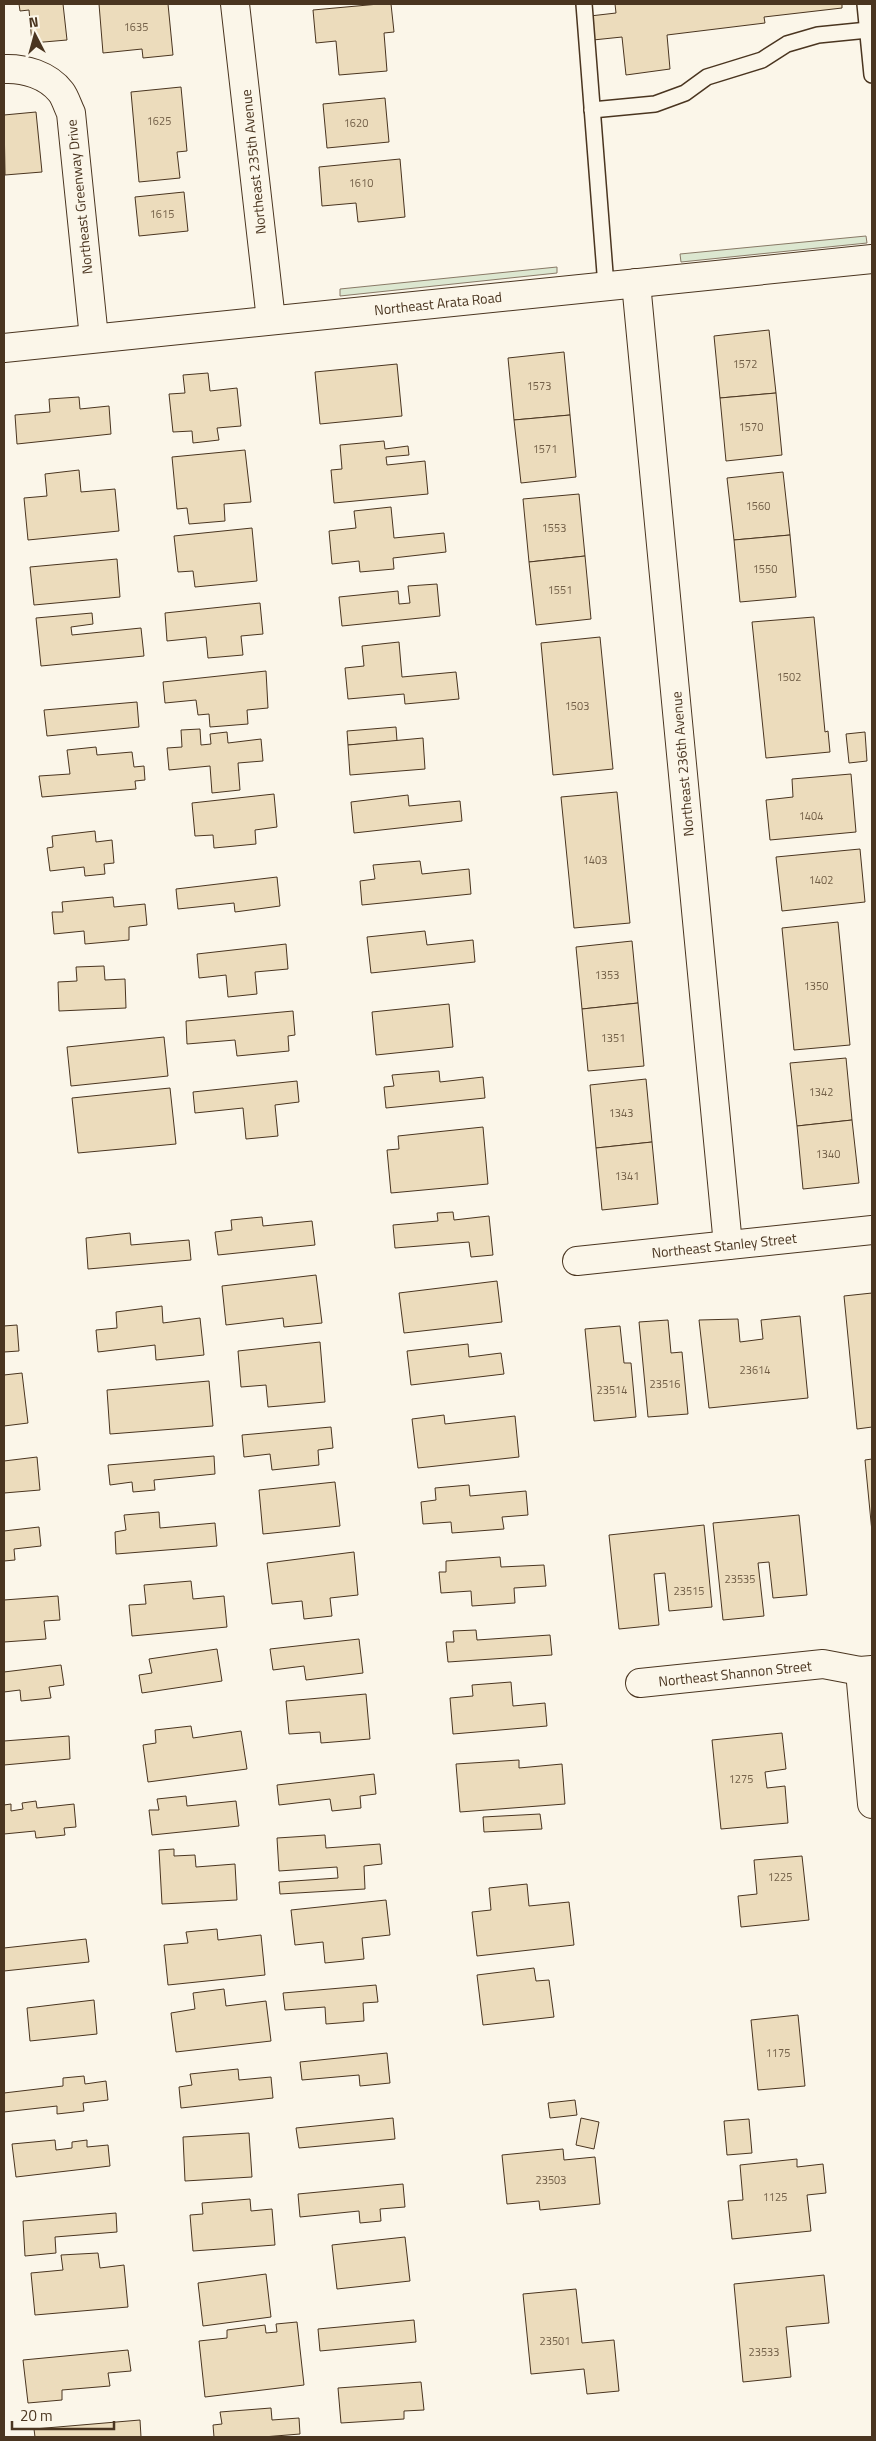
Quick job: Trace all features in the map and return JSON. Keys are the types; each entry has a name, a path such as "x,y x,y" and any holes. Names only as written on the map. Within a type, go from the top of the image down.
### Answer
{"street":[{"name":"Northeast 235th Avenue","path":"236,4 271,320"},
{"name":"Northeast Greenway Drive","path":"4,70 15,69 39,74 61,91 71,113 94,338"},
{"name":"Northeast Arata Road","path":"4,348 872,259"},
{"name":"Northeast 236th Avenue","path":"636,283 728,1245"},
{"name":"Northeast Stanley Street","path":"577,1261 872,1230"},
{"name":"Northeast Shannon Street","path":"640,1683 823,1664 866,1671"},
{"path":"866,1671 872,1804"}],"lane":[{"path":"584,4 606,286"},
{"path":"865,4 872,75"},
{"path":"592,110 655,104 685,93 708,77 762,60 786,44 818,35 868,30"}],"green space":[{"path":"866,236 867,243 681,262 680,254"},
{"path":"557,267 557,273 340,296 340,289"}],"building":[{"path":"19,4 63,4 67,40 32,43 29,10 20,11"},
{"path":"99,4 168,4 173,55 143,58 142,49 103,53"},
{"path":"391,4 394,32 384,33 387,71 339,75 336,41 316,43 313,10"},
{"path":"615,4 842,4 842,8 764,17 765,23 667,35 670,69 626,75 622,37 593,40 590,16 616,13"},
{"path":"181,87 187,151 177,152 180,178 139,182 131,92"},
{"path":"385,98 389,142 327,148 323,104"},
{"path":"36,112 42,172 5,175 4,115"},
{"path":"400,159 405,217 358,222 356,203 322,206 319,167"},
{"path":"184,192 188,231 139,236 135,197"},
{"path":"769,330 776,393 720,398 714,336"},
{"path":"564,352 570,415 514,420 508,358"},
{"path":"397,364 402,416 320,424 315,372"},
{"path":"208,373 210,391 237,388 241,426 217,428 219,440 193,443 192,431 173,432 169,394 185,393 183,375"},
{"path":"776,393 782,455 726,461 720,398"},
{"path":"79,397 80,409 109,406 111,434 17,444 15,415 50,412 49,399"},
{"path":"570,415 576,477 521,483 514,420"},
{"path":"384,441 385,449 408,446 409,455 386,457 387,465 425,461 428,494 334,503 331,470 342,469 340,445"},
{"path":"245,450 251,502 224,504 225,521 189,524 187,508 177,509 172,457"},
{"path":"79,470 81,492 115,489 119,531 28,540 24,498 47,496 45,474"},
{"path":"783,472 790,535 734,540 727,478"},
{"path":"579,494 585,556 529,562 523,499"},
{"path":"391,507 394,538 444,533 446,552 393,558 394,569 360,572 359,561 332,564 329,531 356,528 354,511"},
{"path":"252,528 257,581 195,587 193,571 178,572 174,536"},
{"path":"790,535 796,597 740,602 734,540"},
{"path":"585,556 591,619 536,625 529,562"},
{"path":"117,559 120,597 34,605 30,567"},
{"path":"437,584 440,616 342,626 339,597 398,591 399,604 410,603 408,586"},
{"path":"260,603 263,634 241,636 243,655 208,658 206,637 167,641 165,613"},
{"path":"92,613 93,624 71,627 72,635 141,628 144,656 41,666 36,618"},
{"path":"814,617 825,732 828,731 830,752 766,758 752,622"},
{"path":"600,637 613,769 553,775 541,643"},
{"path":"399,642 402,677 456,672 459,699 405,704 404,694 348,699 345,668 364,666 362,646"},
{"path":"266,671 268,708 247,710 248,724 210,727 209,714 198,715 196,700 165,703 163,682"},
{"path":"137,702 139,727 47,736 44,710"},
{"path":"396,727 397,741 348,745 347,731"},
{"path":"200,729 201,745 211,744 210,734 227,732 228,743 261,739 263,761 238,763 240,790 212,793 210,766 169,770 167,748 182,747 181,730"},
{"path":"865,732 867,761 849,763 846,734"},
{"path":"423,738 425,769 350,775 348,745"},
{"path":"96,747 97,755 132,752 134,767 144,766 145,780 135,781 136,789 42,797 39,776 70,774 67,750"},
{"path":"851,774 856,832 770,840 766,800 793,797 792,779"},
{"path":"617,792 630,923 574,928 561,797"},
{"path":"274,794 277,827 255,830 256,844 214,848 213,835 195,836 192,803"},
{"path":"408,795 409,806 460,801 462,821 354,833 351,802"},
{"path":"95,831 96,842 112,840 114,863 104,864 105,874 85,876 84,867 50,871 47,848 53,847 52,836"},
{"path":"860,849 865,902 782,911 776,857"},
{"path":"420,861 422,874 469,869 471,894 362,905 360,881 375,879 373,865"},
{"path":"277,877 280,906 235,912 234,903 178,909 176,889"},
{"path":"113,897 114,907 145,904 147,925 129,927 129,940 85,944 84,931 54,934 52,912 63,912 62,902"},
{"path":"838,922 850,1045 794,1050 782,928"},
{"path":"425,931 427,945 473,940 475,962 371,973 367,937"},
{"path":"632,941 638,1003 582,1009 576,947"},
{"path":"286,944 288,969 255,972 257,994 228,997 226,975 199,978 197,954"},
{"path":"104,966 105,980 125,979 126,1008 59,1011 58,982 77,981 76,967"},
{"path":"638,1003 644,1066 588,1071 582,1009"},
{"path":"449,1004 453,1047 376,1055 372,1012"},
{"path":"293,1011 295,1035 288,1036 289,1051 237,1056 235,1040 187,1044 186,1021"},
{"path":"164,1037 168,1076 71,1086 67,1047"},
{"path":"846,1058 852,1120 797,1126 790,1063"},
{"path":"439,1071 440,1082 483,1077 485,1098 386,1108 384,1087 394,1086 392,1075"},
{"path":"646,1079 652,1142 596,1148 590,1085"},
{"path":"297,1081 299,1102 275,1105 278,1136 246,1139 243,1108 195,1113 193,1092"},
{"path":"170,1088 176,1144 78,1153 72,1098"},
{"path":"852,1120 859,1183 803,1189 797,1126"},
{"path":"483,1127 488,1184 391,1193 387,1150 399,1149 398,1136"},
{"path":"652,1142 658,1204 602,1210 596,1148"},
{"path":"453,1212 454,1220 489,1216 493,1255 471,1257 469,1242 395,1248 393,1225 438,1221 437,1213"},
{"path":"262,1217 263,1226 312,1221 315,1245 218,1255 215,1232 232,1230 231,1220"},
{"path":"130,1233 131,1245 189,1240 191,1260 88,1269 86,1238"},
{"path":"316,1275 322,1323 284,1327 283,1318 226,1325 222,1286"},
{"path":"497,1281 502,1322 404,1333 399,1293"},
{"path":"872,1293 872,1427 857,1429 844,1296"},
{"path":"162,1306 163,1323 200,1318 204,1355 156,1360 155,1345 98,1352 96,1330 117,1328 116,1312"},
{"path":"800,1316 808,1398 709,1408 699,1320 738,1319 740,1342 763,1339 761,1320"},
{"path":"668,1320 671,1353 682,1352 688,1414 648,1417 639,1322"},
{"path":"17,1325 19,1351 4,1352 4,1326"},
{"path":"620,1326 624,1363 631,1363 636,1417 594,1421 585,1329"},
{"path":"320,1342 325,1402 268,1407 266,1385 241,1387 238,1351"},
{"path":"468,1344 469,1357 501,1353 504,1374 411,1385 407,1351"},
{"path":"22,1373 28,1423 4,1426 4,1375"},
{"path":"209,1381 213,1426 110,1434 107,1390"},
{"path":"444,1415 445,1424 515,1416 519,1457 418,1468 412,1419"},
{"path":"331,1427 333,1448 318,1450 319,1465 272,1470 270,1454 244,1457 242,1435"},
{"path":"214,1456 215,1474 154,1480 155,1490 133,1492 132,1482 110,1485 108,1465"},
{"path":"37,1457 40,1490 4,1493 4,1461"},
{"path":"872,1459 872,1532 865,1460"},
{"path":"335,1482 340,1526 263,1534 259,1490"},
{"path":"469,1485 470,1496 526,1491 528,1515 502,1517 504,1529 452,1533 451,1522 423,1524 421,1502 436,1500 435,1488"},
{"path":"159,1512 160,1528 215,1523 217,1546 116,1554 115,1532 126,1530 124,1515"},
{"path":"799,1515 807,1595 773,1598 769,1562 758,1563 764,1616 723,1620 713,1523"},
{"path":"704,1525 712,1607 669,1611 665,1573 654,1574 659,1625 619,1629 609,1535"},
{"path":"39,1527 41,1546 14,1549 15,1560 4,1561 4,1531"},
{"path":"354,1552 358,1595 330,1598 332,1616 304,1619 302,1601 272,1604 267,1563"},
{"path":"500,1557 501,1567 544,1565 546,1586 514,1588 515,1603 472,1606 471,1591 441,1593 439,1572 446,1572 446,1561"},
{"path":"191,1581 193,1599 224,1596 227,1627 132,1636 129,1605 146,1604 144,1585"},
{"path":"58,1596 60,1620 44,1621 46,1639 4,1642 4,1600"},
{"path":"476,1630 477,1640 550,1635 552,1655 448,1662 446,1642 454,1642 453,1631"},
{"path":"359,1639 363,1673 306,1680 304,1666 273,1670 270,1649"},
{"path":"217,1649 222,1681 142,1693 139,1675 152,1673 149,1659"},
{"path":"61,1665 64,1685 49,1687 51,1698 21,1701 20,1690 4,1692 4,1672"},
{"path":"511,1682 513,1706 545,1703 547,1726 453,1734 450,1698 473,1696 472,1685"},
{"path":"366,1694 370,1739 321,1743 320,1732 289,1734 286,1701"},
{"path":"191,1726 193,1738 241,1731 247,1769 148,1782 143,1745 156,1743 155,1730"},
{"path":"782,1733 786,1769 765,1772 767,1788 785,1786 788,1823 721,1829 712,1740"},
{"path":"69,1736 70,1759 4,1765 4,1741"},
{"path":"519,1760 519,1768 562,1764 565,1804 460,1812 456,1764"},
{"path":"374,1774 376,1794 360,1796 361,1808 332,1811 330,1799 279,1805 277,1785"},
{"path":"186,1796 187,1806 236,1801 239,1826 152,1835 149,1810 159,1810 157,1799"},
{"path":"36,1801 37,1808 74,1804 76,1827 64,1828 65,1835 36,1838 35,1831 4,1834 4,1805 11,1804 11,1811 23,1809 22,1803"},
{"path":"540,1814 542,1829 484,1832 483,1817"},
{"path":"325,1835 326,1848 380,1844 382,1864 364,1866 365,1889 280,1894 279,1882 338,1878 337,1867 279,1871 277,1838"},
{"path":"174,1849 174,1856 195,1855 196,1867 235,1864 237,1900 162,1904 159,1850"},
{"path":"802,1856 809,1920 741,1927 738,1896 757,1894 754,1860"},
{"path":"527,1884 529,1906 569,1902 574,1945 477,1956 472,1912 491,1910 489,1888"},
{"path":"386,1900 390,1935 362,1938 364,1959 325,1963 323,1942 295,1945 291,1910"},
{"path":"217,1929 218,1940 261,1935 265,1975 168,1985 164,1945 188,1943 186,1932"},
{"path":"86,1939 89,1962 4,1971 4,1948"},
{"path":"534,1968 536,1981 549,1980 554,2017 483,2025 477,1975"},
{"path":"376,1985 378,2002 363,2003 364,2021 326,2024 325,2007 285,2010 283,1993"},
{"path":"224,1989 226,2006 266,2001 271,2041 176,2052 171,2013 195,2009 193,1993"},
{"path":"94,2000 97,2034 30,2041 27,2008"},
{"path":"798,2015 805,2086 758,2090 751,2020"},
{"path":"387,2053 390,2083 360,2086 359,2075 302,2080 300,2062"},
{"path":"238,2069 239,2080 271,2077 273,2098 181,2108 179,2087 192,2085 190,2074"},
{"path":"84,2076 85,2084 106,2081 108,2100 83,2103 84,2111 57,2114 57,2106 4,2112 4,2093 63,2086 63,2078"},
{"path":"575,2100 577,2115 550,2118 548,2103"},
{"path":"393,2118 395,2139 299,2148 296,2128"},
{"path":"581,2118 599,2122 594,2149 576,2145"},
{"path":"749,2119 752,2153 727,2155 724,2121"},
{"path":"249,2133 252,2177 185,2181 183,2137"},
{"path":"55,2140 56,2150 72,2148 72,2142 87,2140 87,2147 108,2145 110,2166 16,2177 12,2144"},
{"path":"563,2149 564,2160 595,2157 600,2204 540,2210 539,2201 507,2204 502,2155"},
{"path":"797,2159 797,2167 823,2164 826,2193 807,2195 811,2231 732,2239 728,2201 743,2200 740,2165"},
{"path":"403,2184 405,2207 380,2209 381,2221 360,2223 359,2211 300,2217 298,2194"},
{"path":"250,2199 251,2211 272,2209 275,2245 193,2251 190,2215 203,2214 202,2203"},
{"path":"116,2213 117,2232 55,2237 56,2253 25,2256 23,2221"},
{"path":"405,2237 410,2281 337,2289 332,2245"},
{"path":"98,2253 100,2268 124,2265 128,2307 35,2315 31,2273 63,2270 61,2255"},
{"path":"266,2274 271,2317 203,2326 198,2283"},
{"path":"824,2275 829,2323 786,2327 791,2377 743,2382 734,2284"},
{"path":"576,2289 582,2343 614,2340 619,2391 587,2394 584,2369 531,2374 523,2294"},
{"path":"414,2320 416,2342 320,2351 318,2329"},
{"path":"297,2322 304,2385 205,2397 199,2341 227,2338 227,2330 265,2325 266,2333 277,2332 276,2324"},
{"path":"128,2350 131,2371 108,2373 110,2386 62,2390 62,2400 28,2403 23,2360"},
{"path":"421,2382 424,2410 404,2411 404,2419 341,2423 338,2388"},
{"path":"271,2408 272,2420 299,2418 300,2434 263,2437 214,2437 213,2425 222,2424 220,2412"},
{"path":"140,2420 141,2437 35,2437 34,2429"}]}
